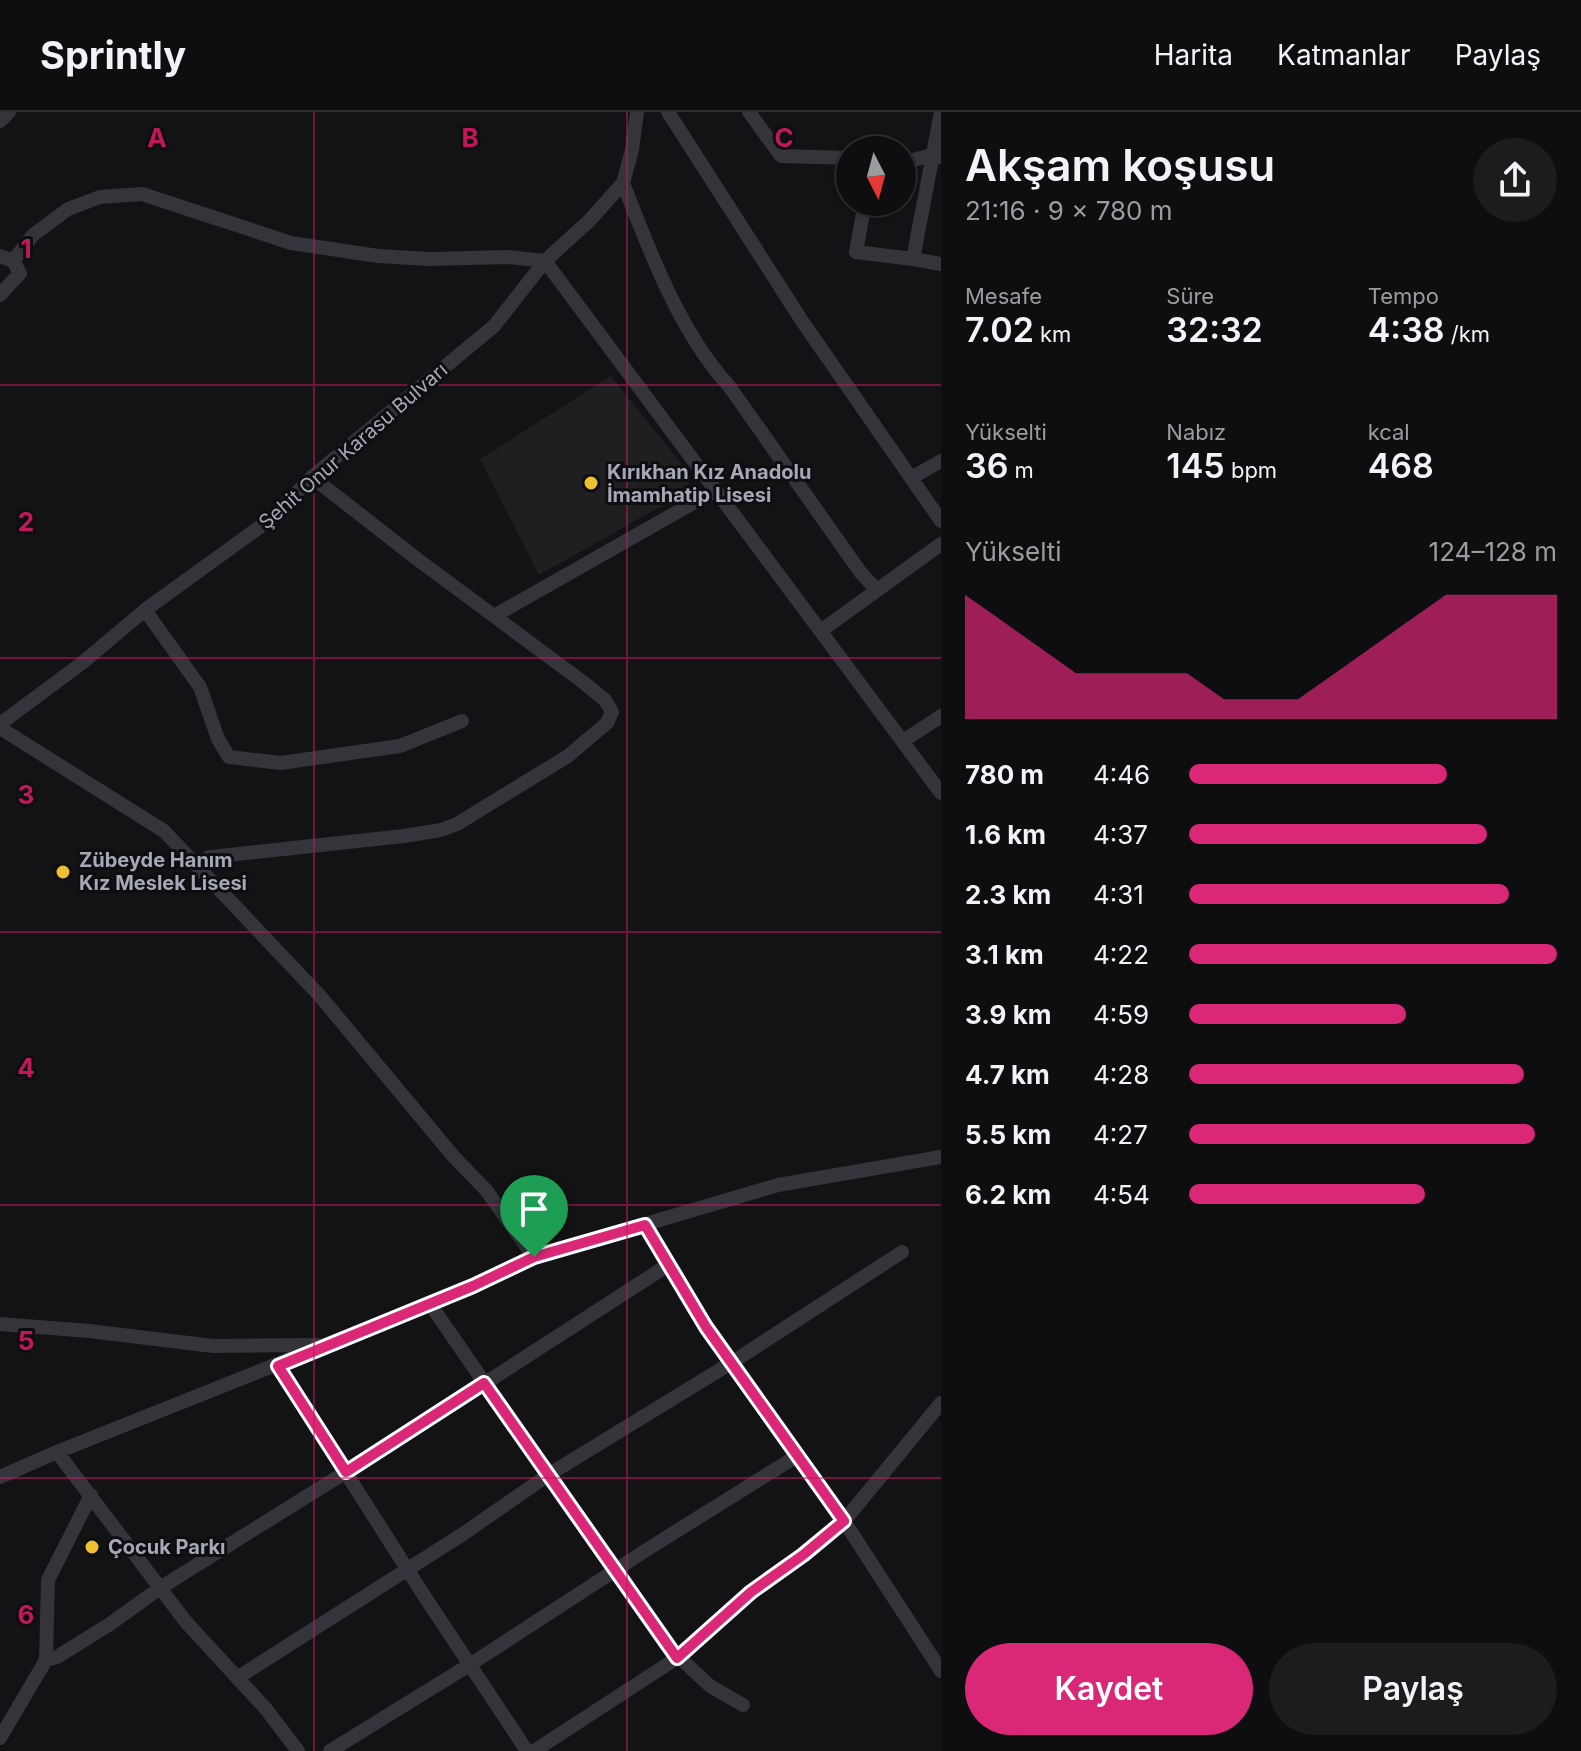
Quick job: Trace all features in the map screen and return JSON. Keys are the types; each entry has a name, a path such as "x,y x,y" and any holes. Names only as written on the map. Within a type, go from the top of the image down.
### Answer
{"street":[{"path":"0,121 9,112"},
{"name":"Şehit Onur Karasu Bulvarı","path":"0,726 145,610 272,518 312,477 494,326 545,261 589,221 623,183 632,150 637,112"},
{"path":"668,112 802,321 941,521"},
{"path":"749,112 781,156 836,158"},
{"path":"913,259 937,156 941,112"},
{"path":"916,160 937,156"},
{"path":"623,183 653,260 708,364 729,386 861,573 876,589"},
{"path":"0,295 20,273 7,259 68,209 100,197 142,194 291,243 417,259 508,257 545,261 941,793"},
{"path":"862,216 856,252 941,264"},
{"path":"911,478 941,461"},
{"path":"194,864 210,857 441,830 489,805 568,756 607,723 612,712 605,700 312,477"},
{"path":"494,616 716,490"},
{"path":"822,630 941,544"},
{"path":"145,610 200,687 218,739 229,757 281,763 400,746 462,721"},
{"path":"903,741 941,716"},
{"path":"0,726 164,831 320,996 454,1157 486,1190 534,1257"},
{"path":"0,1477 430,1304 534,1257 778,1185 941,1157"},
{"path":"645,1225 731,1363 844,1521 941,1671"},
{"path":"237,1678 463,1534 548,1475 731,1363 902,1252"},
{"path":"46,1660 57,1657 110,1624 160,1588 668,1265"},
{"path":"430,1304 677,1658 710,1686 743,1705"},
{"path":"0,1324 213,1346 328,1345"},
{"path":"278,1366 527,1751"},
{"path":"534,1751 677,1658 751,1592 844,1521 941,1403"},
{"path":"57,1452 186,1622 266,1709 298,1751"},
{"path":"330,1751 797,1456"},
{"path":"0,1738 46,1660 48,1580 91,1495"}],"shaded area":[{"name":"Kırıkhan Kız Anadolu İmamhatip Lisesi","path":"611,376 690,475 688,491 539,575 480,459"}],"place":[{"name":"Kırıkhan Kız Anadolu İmamhatip Lisesi","path":"591,483"},
{"name":"Zübeyde Hanım Kız Meslek Lisesi","path":"63,872"},
{"name":"Çocuk Parkı","path":"92,1547"}],"route":[{"path":"645,1225 706,1327 844,1521 751,1592 677,1658 484,1383 346,1472 278,1366 473,1286 534,1257 645,1225"}]}
